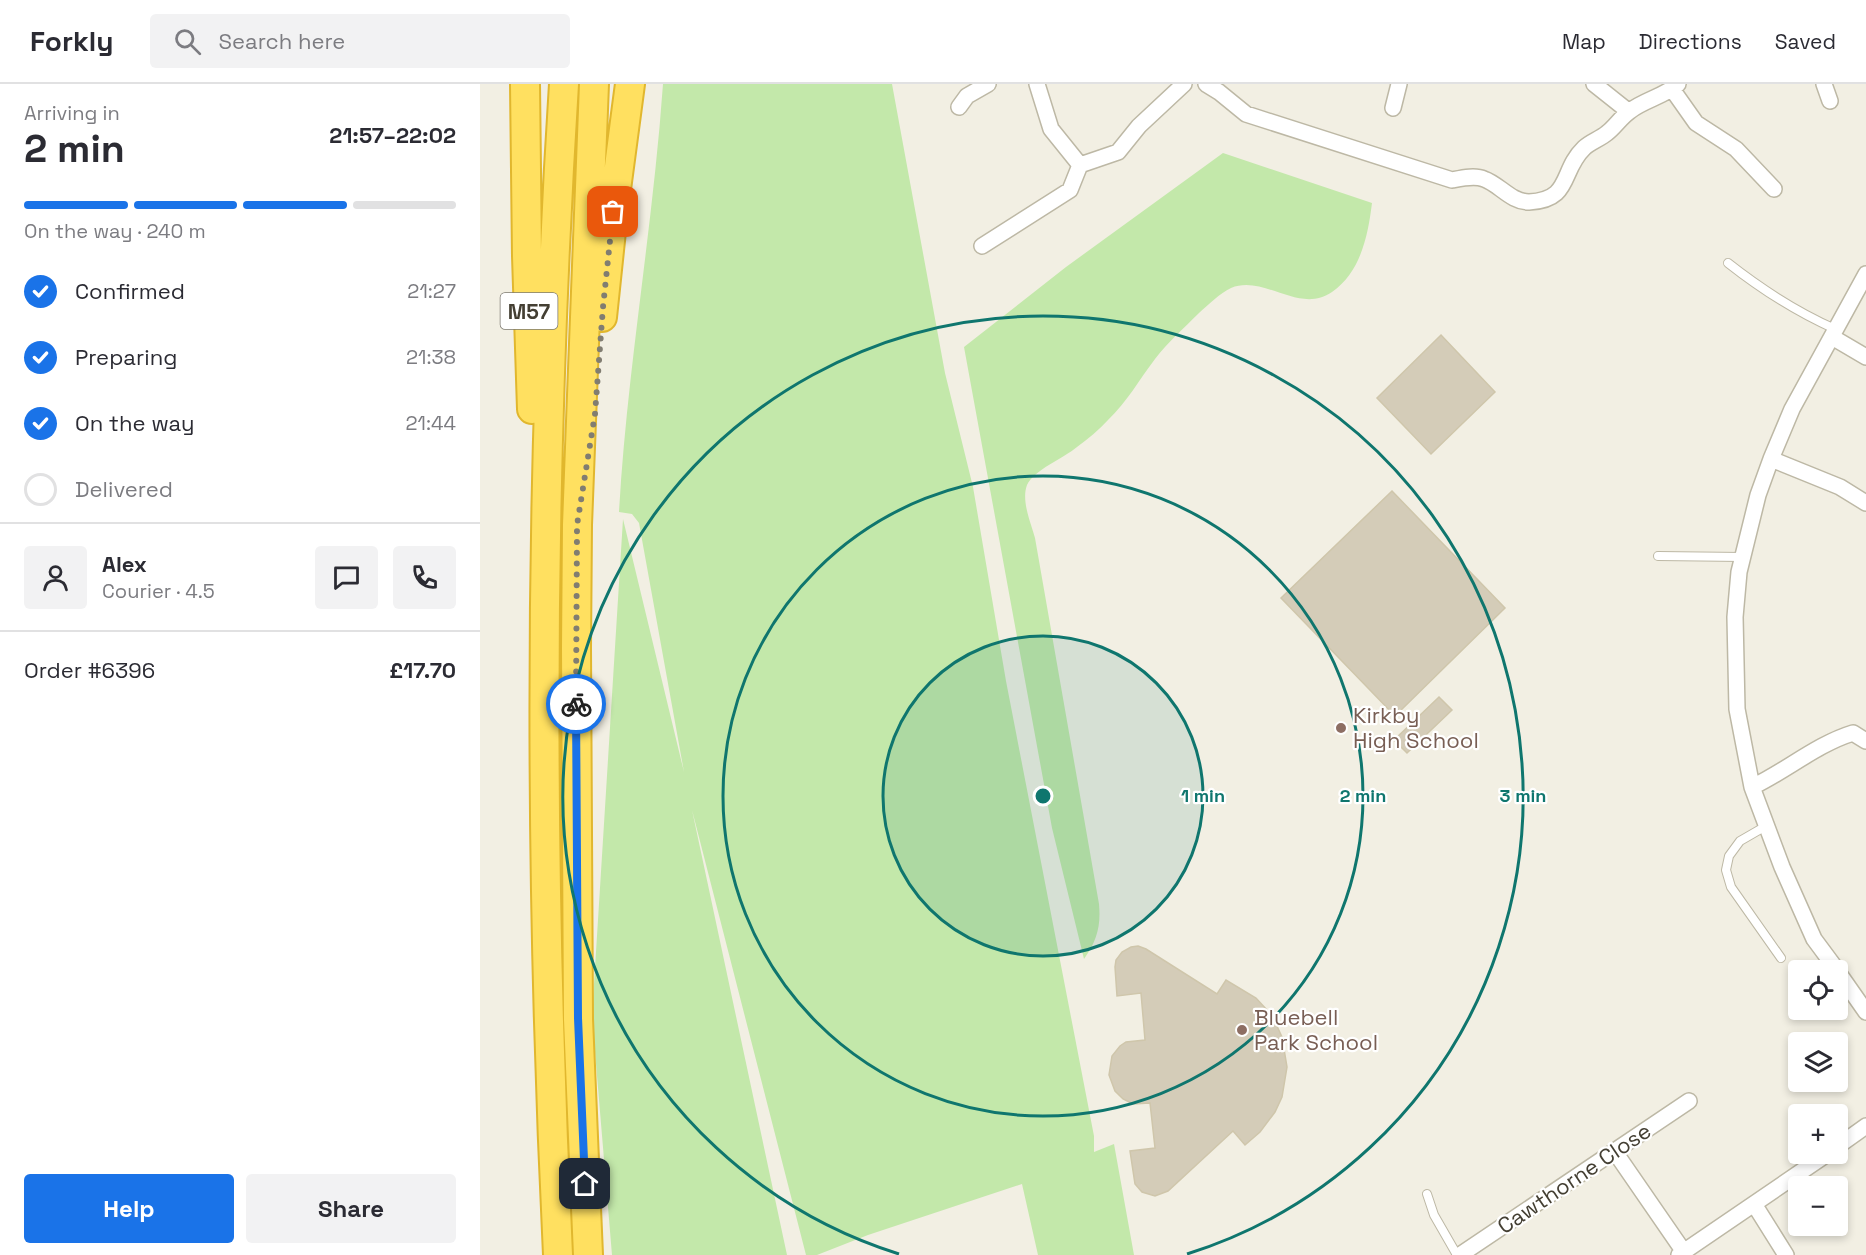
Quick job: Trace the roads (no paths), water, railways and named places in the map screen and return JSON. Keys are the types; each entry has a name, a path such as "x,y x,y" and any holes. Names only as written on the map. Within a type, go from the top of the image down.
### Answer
{"highway":[{"name":"M57","path":"525,84 531,404 546,536"},
{"name":"M57","path":"558,1255 550,1101 546,866 546,536 557,194 564,84"},
{"name":"M57","path":"588,1255 578,1018 576,648 577,525 594,84"},
{"name":"M57","path":"577,525 595,414 603,307 630,84"}],"street":[{"path":"959,107 967,96 988,84"},
{"path":"1037,84 1051,129 1080,165"},
{"path":"981,246 1070,190 1080,165 1118,152 1138,126 1184,84"},
{"path":"1393,108 1400,84"},
{"path":"1594,84 1628,111"},
{"path":"1824,84 1830,101"},
{"path":"1217,86 1246,114 1452,180 1484,178 1504,192 1526,202 1550,199 1564,184 1572,166 1584,149 1608,133 1628,111 1675,87 1696,123 1736,149 1774,189"},
{"path":"1829,960 1814,939 1782,867 1752,787 1737,709 1736,617 1739,572 1758,495 1771,459 1792,408 1866,274"},
{"path":"1833,333 1866,357"},
{"path":"1771,459 1840,488 1866,503"},
{"path":"1752,787 1770,779 1837,738 1852,733 1866,741"},
{"path":"1848,987 1866,1012"},
{"name":"Cawthorne Close","path":"1459,1255 1689,1101"},
{"path":"1848,1139 1866,1126"},
{"path":"1615,1152 1682,1253 1812,1164"},
{"path":"1754,1204 1786,1255"}],"lane":[{"path":"1728,263 1751,281 1833,333"},
{"path":"1658,556 1743,557"},
{"path":"1766,826 1740,841 1729,856 1726,870 1731,886 1781,958"},
{"path":"1426,1194 1434,1215 1459,1255"}],"place":[{"name":"Kirkby High School","path":"1341,728"},
{"name":"Bluebell Park School","path":"1242,1030"}]}
